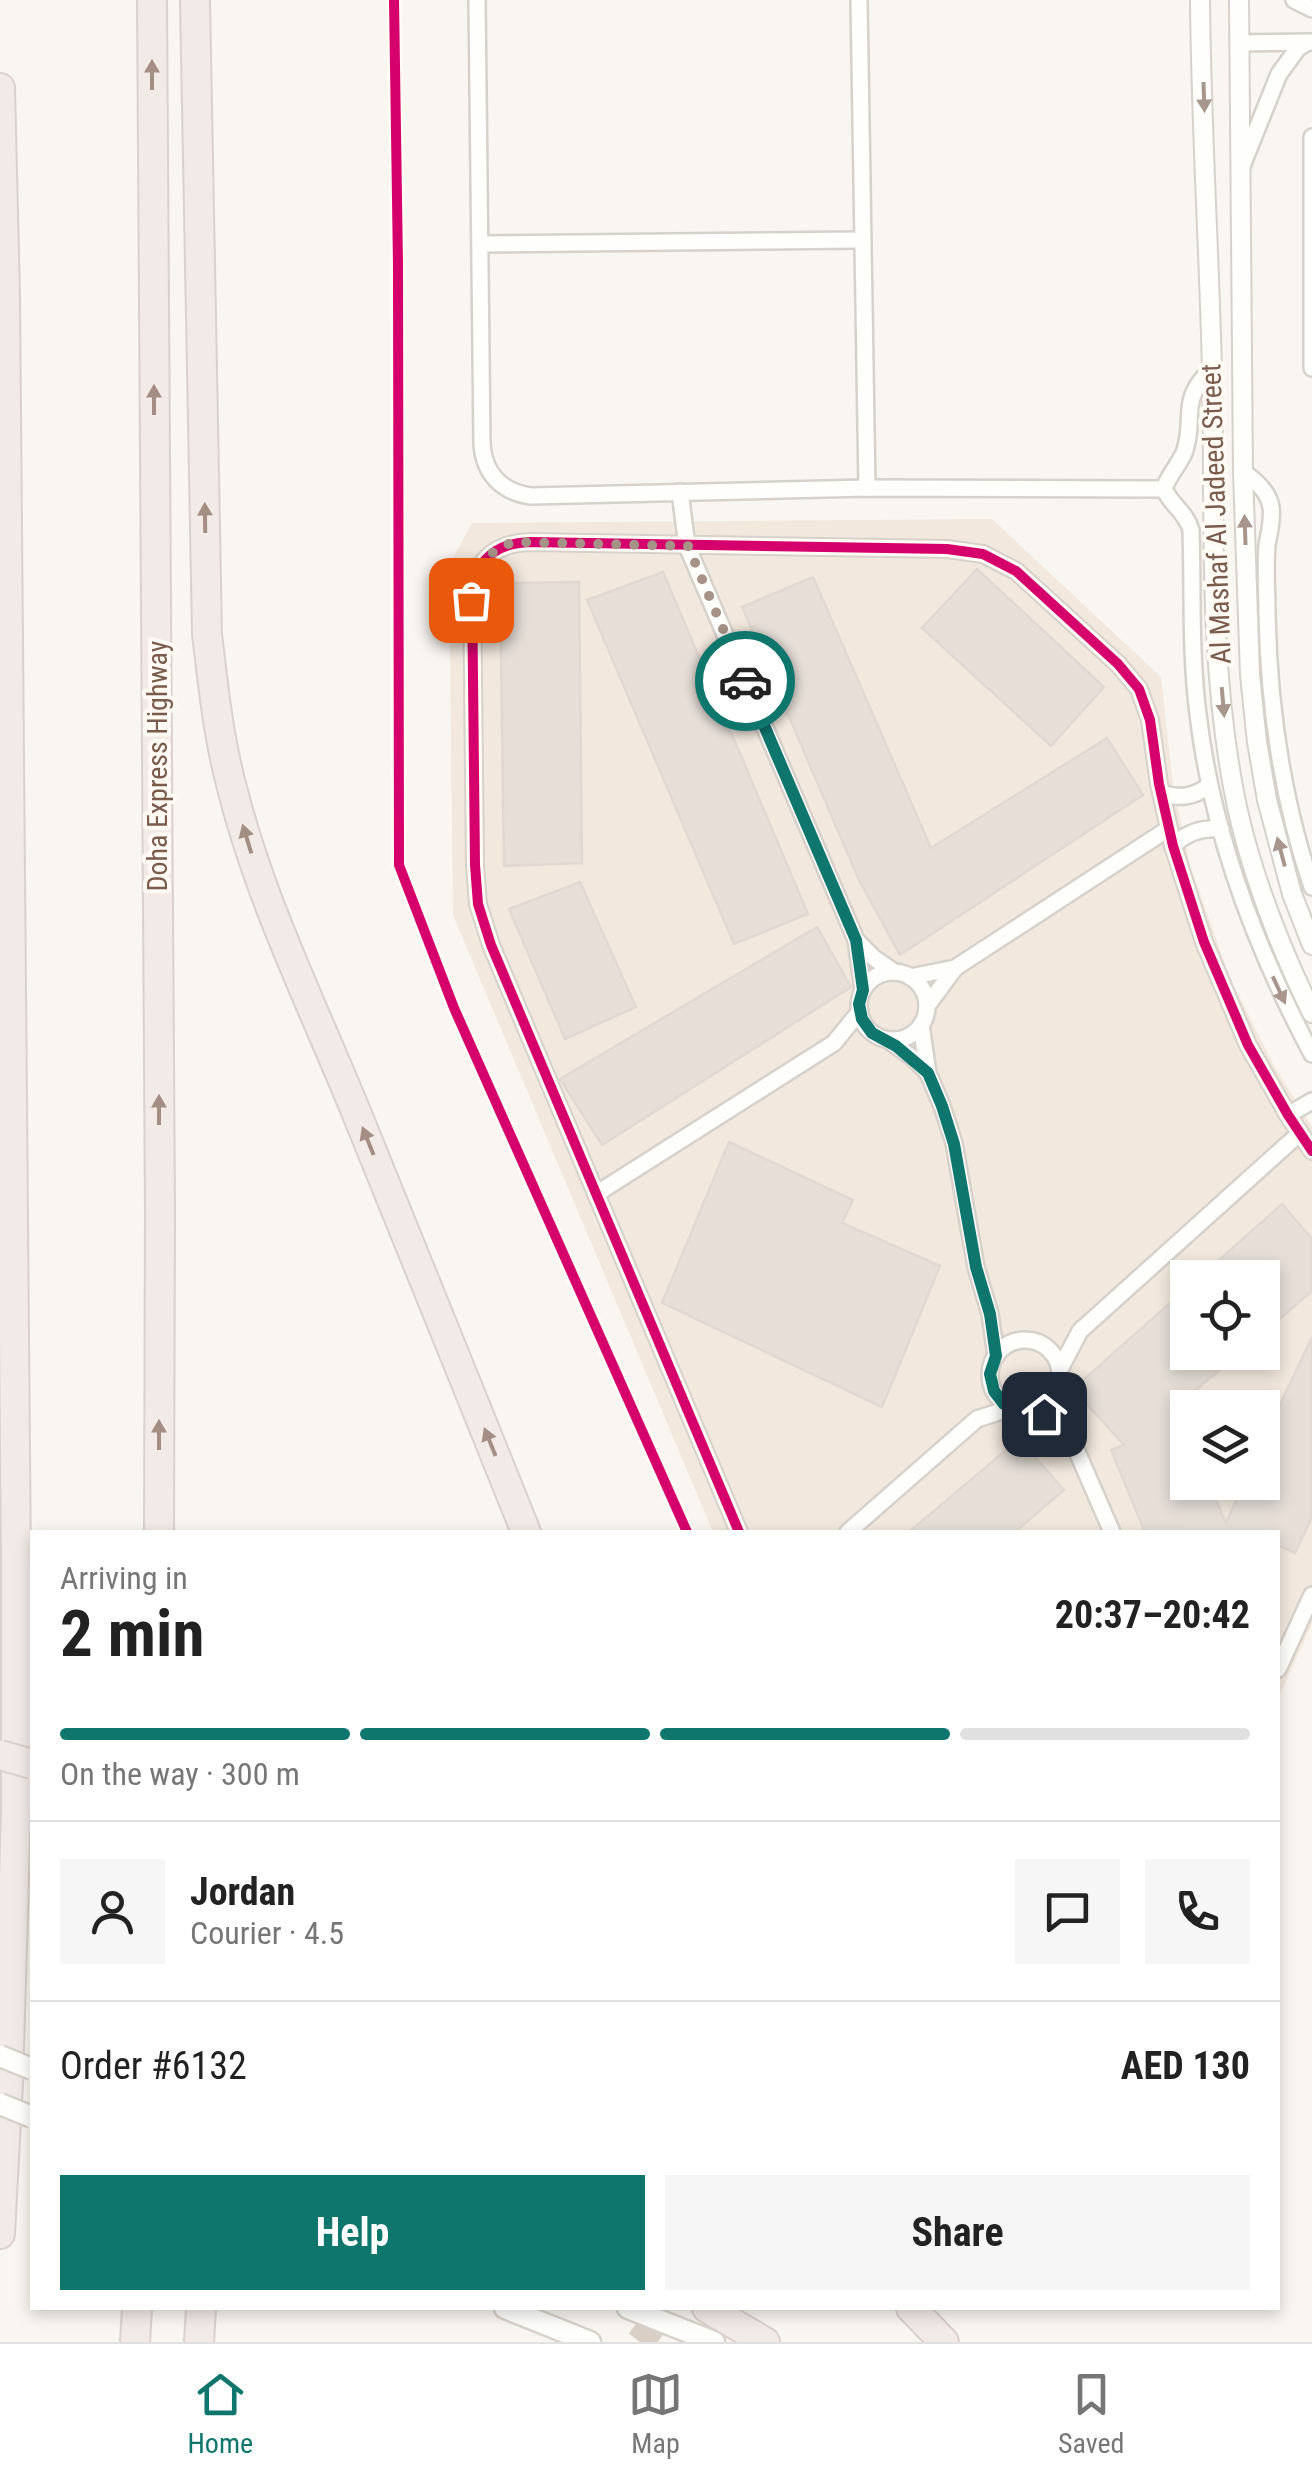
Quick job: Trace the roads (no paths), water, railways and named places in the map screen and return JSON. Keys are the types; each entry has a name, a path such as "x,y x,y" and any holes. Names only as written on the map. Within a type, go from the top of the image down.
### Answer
{"highway":[{"name":"Doha Express Highway","path":"152,0 159,1530"},
{"path":"195,0 208,634 218,720 231,784 272,910 525,1530"},
{"path":"0,88 16,1546 16,1809 0,2234"},
{"path":"0,1756 30,1764"},
{"path":"135,2342 136,2310"},
{"path":"200,2310 200,2342"},
{"path":"710,2310 765,2342"},
{"path":"912,2310 944,2342"}],"main road":[{"path":"0,2056 30,2068"},
{"path":"0,2104 30,2115"},
{"path":"511,2310 590,2342"},
{"path":"633,2310 714,2342"}],"street":[{"path":"478,0 482,444 492,476 510,490 531,496 867,488 1164,489"},
{"path":"859,0 867,488"},
{"name":"Al Mashaf Al Jadeed Street","path":"1200,0 1216,602 1224,721 1248,851 1290,968 1312,1013"},
{"name":"Al Mashaf Al Jadeed Street","path":"1239,0 1243,472 1250,675 1268,800 1292,894 1312,945"},
{"path":"1294,0 1312,9"},
{"path":"1238,43 1310,42"},
{"path":"1239,174 1279,74 1298,48 1310,42"},
{"path":"1312,137 1312,368"},
{"path":"480,244 862,240"},
{"path":"1164,489 1186,445 1191,396 1212,369"},
{"path":"1243,472 1257,482 1270,502 1266,594 1269,677 1294,823 1312,887"},
{"path":"1164,489 1191,530 1198,715 1221,828 1258,942 1312,1054"},
{"path":"680,492 688,546 856,940 863,990 860,1011 866,1027 928,1073"},
{"path":"738,1530 491,946 478,904 472,584 477,569 500,547 514,542 966,550 1016,570 1103,650 1138,689 1150,720 1168,828 1204,942 1248,1045 1308,1143 1080,1331 1060,1369"},
{"path":"1192,579 1216,602"},
{"path":"1161,793 1186,797 1210,786"},
{"path":"834,1043 903,1039 916,1031 927,1006 955,968 1168,828"},
{"path":"1173,846 1194,830 1221,828"},
{"path":"856,940 874,958 922,990 927,1006"},
{"path":"863,990 880,975 955,968"},
{"path":"596,1194 834,1043 860,1011"},
{"path":"921,1025 928,1073 954,1144 996,1356"},
{"path":"1288,1115 1312,1101"},
{"path":"990,1314 1018,1341"},
{"path":"977,1419 991,1384 992,1365 1002,1349 1018,1341 1037,1342 1080,1331"},
{"path":"1036,1410 1056,1394 1060,1378 1052,1353 1037,1342"},
{"path":"991,1384 998,1398 1012,1408 1036,1410 1068,1431"},
{"path":"1056,1394 1111,1530"},
{"path":"850,1530 977,1419 1012,1408"},
{"path":"1280,1665 1312,1595"}],"tunnel":[{"path":"640,2342 664,2310"}]}
